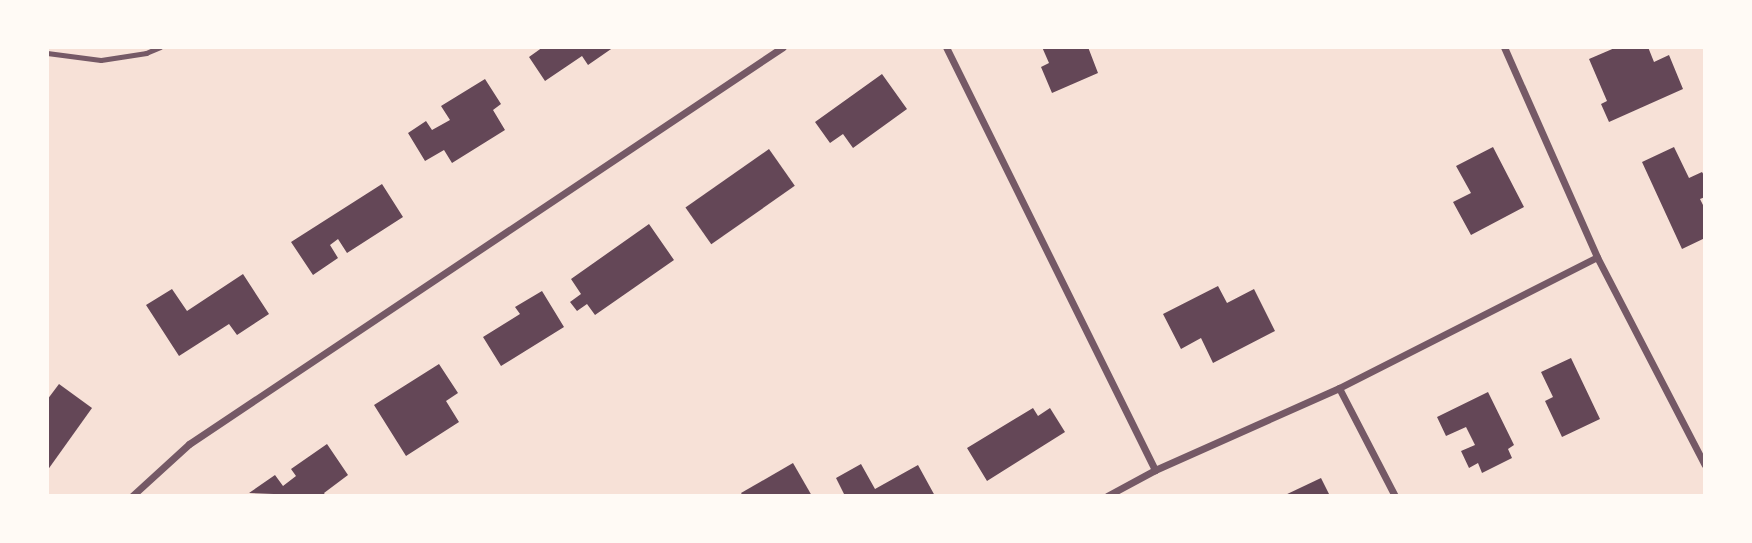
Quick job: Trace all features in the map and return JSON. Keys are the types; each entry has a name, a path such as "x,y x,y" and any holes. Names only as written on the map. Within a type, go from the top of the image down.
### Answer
{"street":[{"path":"132,496 189,444 783,47"},
{"path":"946,47 1155,470"},
{"path":"1504,47 1597,257 1705,466"},
{"path":"1107,496 1155,470 1339,388 1597,257"},
{"path":"1339,388 1395,496"}],"lane":[{"path":"47,53 101,60 146,53 160,47"}],"building":[{"path":"543,47 614,47 588,65 582,56 545,81 529,57"},
{"path":"1042,47 1088,47 1098,73 1052,93 1041,67 1049,63"},
{"path":"1617,47 1648,47 1654,62 1669,55 1683,89 1609,122 1601,104 1607,101 1589,59"},
{"path":"882,74 907,109 853,148 843,134 830,143 815,122"},
{"path":"485,79 501,104 493,110 505,130 452,163 444,150 425,161 408,133 426,121 432,130 450,120 441,106"},
{"path":"1493,147 1524,207 1471,235 1453,202 1471,193 1456,166"},
{"path":"1674,147 1689,178 1702,172 1705,177 1705,197 1700,199 1705,209 1705,238 1682,249 1642,162"},
{"path":"769,149 795,186 711,244 685,208"},
{"path":"382,184 403,217 347,253 338,239 330,245 338,258 313,275 291,242"},
{"path":"649,224 674,260 595,315 587,304 577,311 570,302 581,294 571,279"},
{"path":"243,274 269,314 237,335 229,324 179,356 146,305 172,289 187,311"},
{"path":"1218,286 1227,303 1254,289 1275,331 1213,363 1201,338 1181,349 1163,314"},
{"path":"542,291 564,327 501,366 483,337 520,314 515,307"},
{"path":"1571,358 1600,419 1562,437 1545,401 1553,397 1541,372"},
{"path":"439,364 458,393 446,401 459,422 406,456 374,405"},
{"path":"59,384 92,408 47,471 47,400"},
{"path":"1488,392 1514,445 1508,449 1512,458 1482,473 1478,463 1469,468 1461,451 1475,445 1466,427 1446,436 1437,417"},
{"path":"1033,408 1038,416 1050,408 1065,432 987,481 967,448"},
{"path":"327,444 348,475 324,493 326,496 249,493 275,475 283,486 296,476 291,469"},
{"path":"793,463 812,496 743,496 741,493"},
{"path":"861,464 875,489 918,465 935,496 845,496 836,478"},
{"path":"1321,478 1330,496 1283,496"}]}
